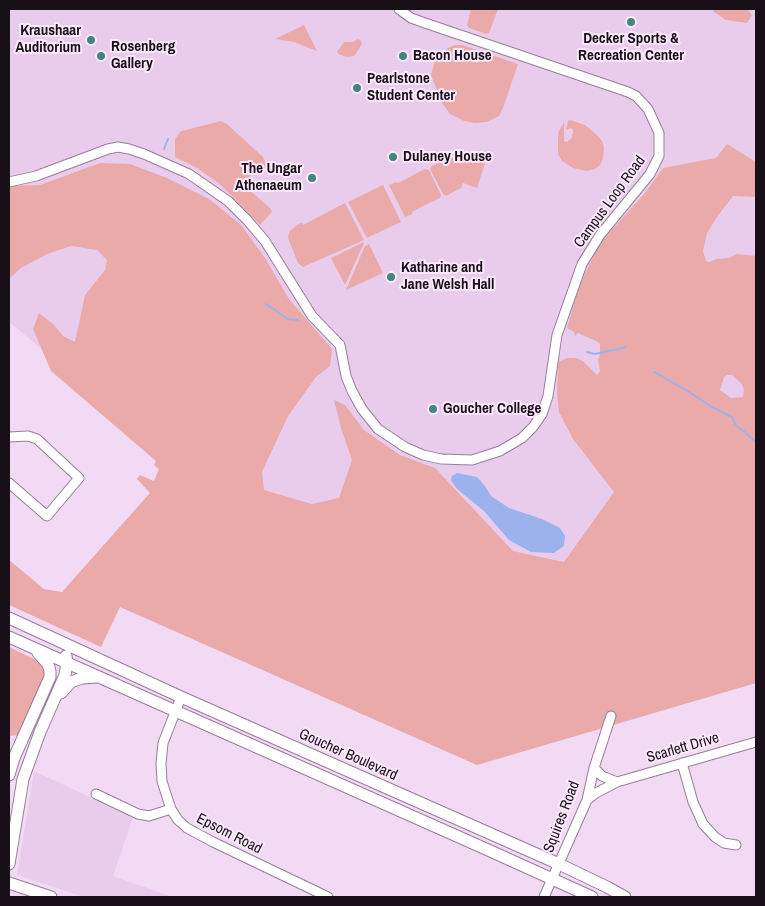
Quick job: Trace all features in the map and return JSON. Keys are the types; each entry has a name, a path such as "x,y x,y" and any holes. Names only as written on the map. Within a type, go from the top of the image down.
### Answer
{"main road":[{"name":"Goucher Boulevard","path":"9,618 181,697 559,864 607,886 625,897"},
{"name":"Goucher Boulevard","path":"9,637 592,897"},
{"path":"9,864 22,779 65,676 67,663 64,650 58,641"},
{"path":"9,775 14,758 50,678 47,661 31,647"},
{"path":"53,702 71,682 82,678 99,677"},
{"path":"9,883 51,897"}],"street":[{"name":"Campus Loop Road","path":"9,182 36,176 118,147 144,154 189,174 228,201 264,240 308,310 340,345 348,383 362,409 378,429 405,447 423,455 441,459 472,460 492,454 522,438 542,414 548,396 557,335 562,315 582,264 608,224 650,174 659,156 659,133 643,102 628,92 411,18 398,9"},
{"path":"9,437 28,436 37,439 79,478 47,516 9,483"},
{"name":"Epsom Road","path":"181,697 163,743 162,764 162,781 171,808 178,820 187,828 328,897"},
{"name":"Squires Road","path":"544,897 587,800 594,768 611,716"},
{"name":"Scarlett Drive","path":"587,800 617,782 756,742"},
{"path":"682,763 693,802 703,824 715,837 724,843 736,845"},
{"path":"594,768 602,776 617,782"},
{"path":"96,794 138,814 150,816 171,808"}],"shaded area":[{"name":"Goucher College","path":"9,9 756,9 756,683 477,765 167,461 9,322"},
{"path":"471,9 498,9 489,33 486,34 469,28 467,25"},
{"path":"713,9 747,9 752,15 747,23 726,20 714,12"},
{"path":"304,25 317,51 294,42 275,39"},
{"path":"358,39 362,44 354,56 347,57 337,52 344,42 353,42"},
{"path":"455,45 462,45 518,64 499,116 487,122 474,123 464,121 450,114 442,103 431,75 439,55"},
{"path":"570,120 585,125 602,141 604,147 603,159 595,169 587,171 573,168 562,161 558,154 558,133 564,122 564,141 567,142 572,138 573,130 571,128 566,130"},
{"path":"221,121 227,124 263,157 267,167 255,170 246,182 247,188 270,208 272,212 260,225 220,184 197,168 175,157 175,139 181,131"},
{"path":"727,144 756,162 756,197 733,196 707,233 703,251 706,261 709,262 729,258 737,254 756,256 756,683 477,765 120,607 101,647 9,605 9,560 44,589 62,592 150,493 137,479 140,475 154,481 159,469 154,465 156,461 51,371 33,329 39,313 54,325 63,336 75,342 85,295 105,270 107,260 97,250 71,246 47,254 21,268 9,279 9,186 40,185 100,163 130,164 167,178 209,199 241,225 265,258 289,299 332,349 330,366 316,377 288,416 262,472 264,490 312,504 339,498 352,460 334,400 345,405 364,430 400,455 435,468 513,551 564,562 614,492 573,439 559,412 557,393 558,362 567,358 576,358 583,361 597,375 600,371 598,360 600,344 578,333 575,336 574,332 567,328 579,286 600,243 645,193 663,168 716,158","holes":["732,375 742,384 744,390 743,397 731,398 720,390 724,377"]},
{"path":"487,157 477,188 463,183 461,188 446,196 443,194 430,169 432,166 449,158"},
{"path":"425,169 429,170 441,195 440,198 405,217 389,185 398,183"},
{"path":"383,185 401,222 367,238 348,202"},
{"path":"345,203 364,240 303,267 298,263 288,238 289,232 298,224 302,223 303,225"},
{"path":"364,243 345,285 331,258"},
{"path":"369,244 383,273 346,290 365,246"},
{"path":"9,647 46,666 47,673 20,735 9,736"},
{"path":"34,771 133,817 113,876 173,897 84,897 17,875"}],"water":[{"path":"457,473 477,477 491,496 509,508 542,519 560,528 565,536 564,546 554,553 531,552 509,540 484,511 457,489 451,480 452,476"}],"waterway":[{"path":"164,149 168,139"},
{"path":"266,304 288,319 298,320"},
{"path":"587,352 595,354 626,347"},
{"path":"654,372 732,417 736,425 756,442"}],"place":[{"name":"Decker Sports & Recreation Center","path":"631,22"},
{"name":"Kraushaar Auditorium","path":"91,40"},
{"name":"Rosenberg Gallery","path":"101,56"},
{"name":"Bacon House","path":"403,56"},
{"name":"Pearlstone Student Center","path":"357,88"},
{"name":"Dulaney House","path":"393,157"},
{"name":"The Ungar Athenaeum","path":"312,178"},
{"name":"Katharine and Jane Welsh Hall","path":"391,277"},
{"name":"Goucher College","path":"433,409"}]}
